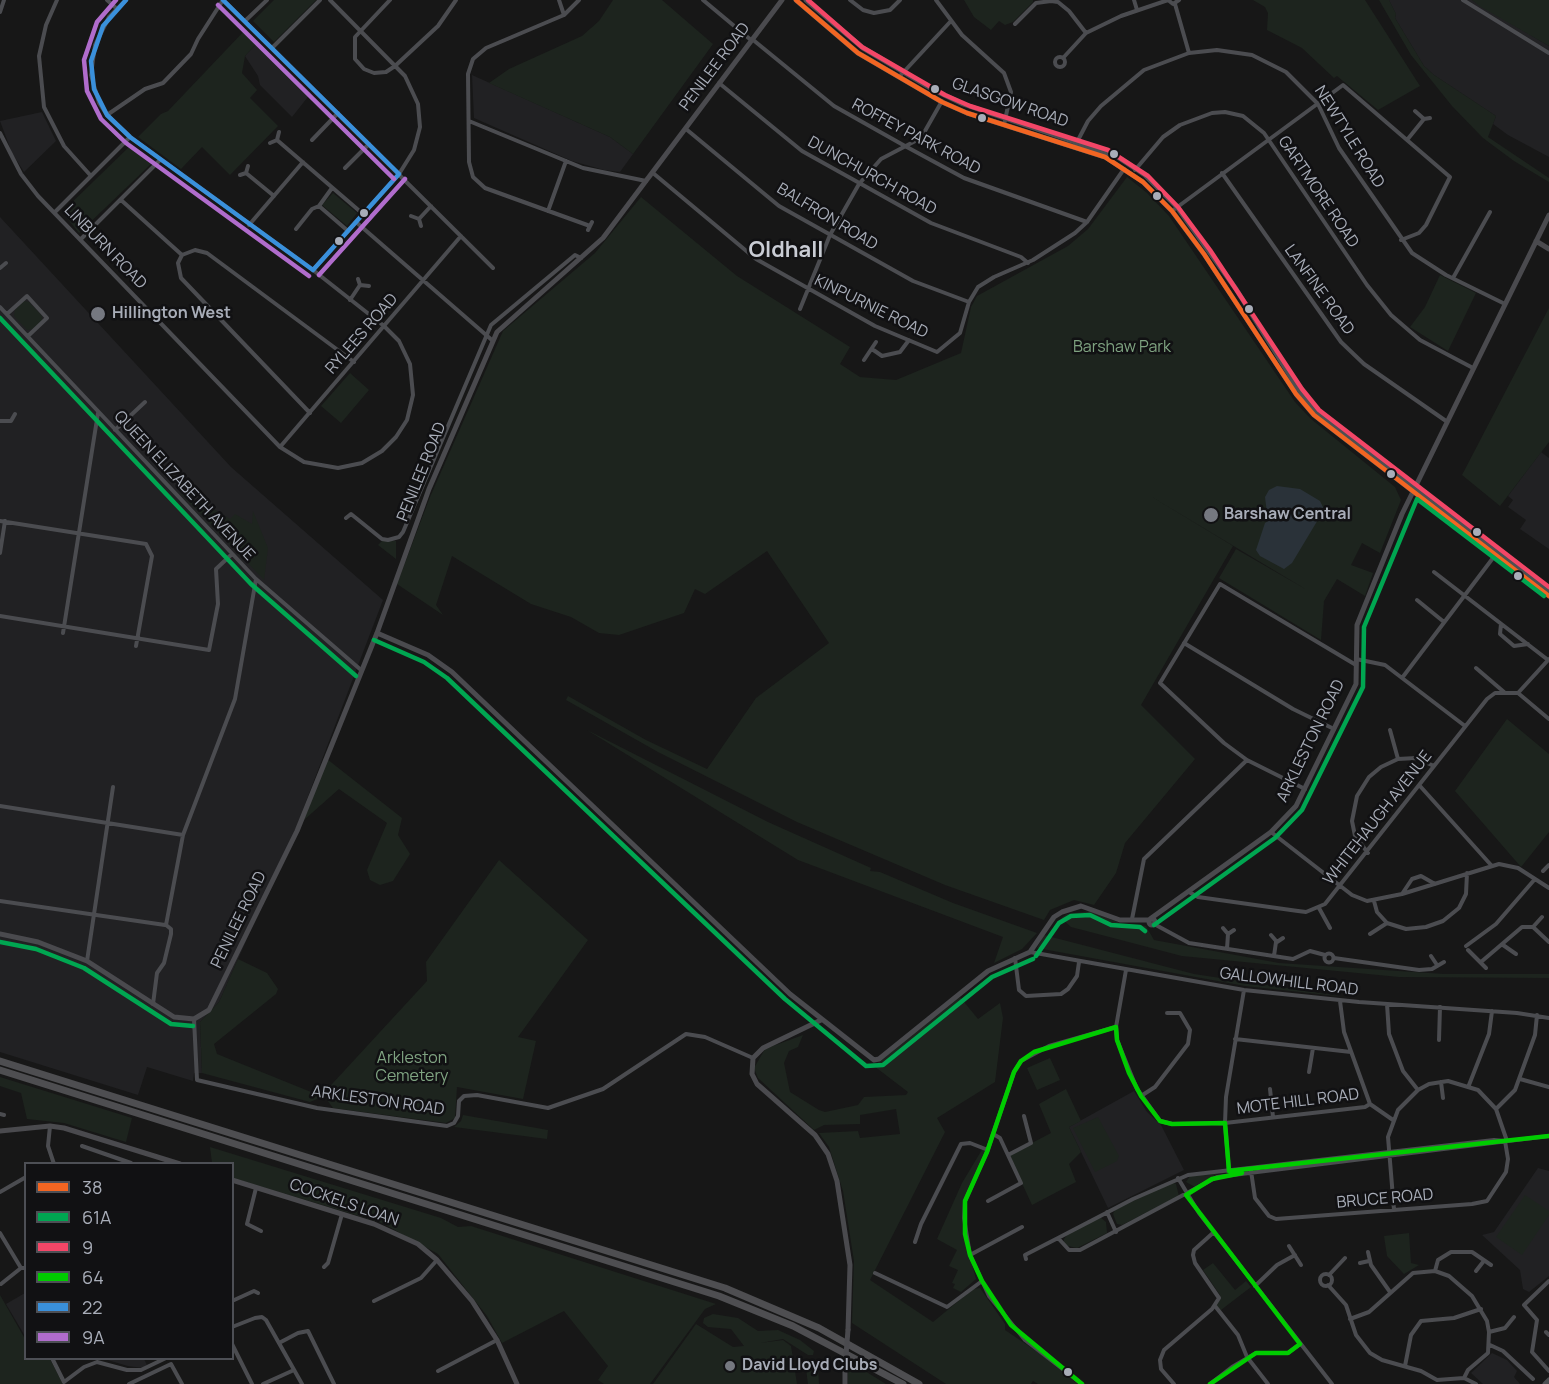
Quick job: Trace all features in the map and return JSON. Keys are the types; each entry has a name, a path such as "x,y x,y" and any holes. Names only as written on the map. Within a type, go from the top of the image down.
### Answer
{"highway":[{"path":"0,1060 725,1288 819,1328 920,1384"},
{"path":"0,1070 719,1296 793,1326 902,1384"}],"main road":[{"name":"GLASGOW ROAD","path":"796,0 858,53 901,75 1005,122 1077,140 1134,171 1174,209 1302,402 1314,415 1549,590"},
{"name":"GLASGOW ROAD","path":"806,0 863,48 942,102 1005,122 1126,166"},
{"name":"GLASGOW ROAD","path":"1497,553 1549,596"},
{"path":"1545,1384 1549,1380"}],"street":[{"path":"0,12 4,0"},
{"path":"57,0 45,25 39,56 44,107 64,146 91,176"},
{"path":"107,0 116,8"},
{"path":"126,0 116,8 99,32 91,61 94,89 107,115 145,89 163,83 191,54 223,0 493,268"},
{"path":"245,21 267,0"},
{"path":"272,48 320,0"},
{"path":"313,270 399,174 414,150 420,116 412,89 395,66 330,0"},
{"path":"390,0 360,30 353,46 358,63 374,73 386,72 395,66 438,26 456,0"},
{"path":"559,0 564,15"},
{"path":"579,0 564,15 486,48 473,59 469,67 469,162 478,183 590,226"},
{"name":"ROFFEY PARK ROAD","path":"703,0 834,106 964,178 1087,222"},
{"name":"PENILEE ROAD","path":"194,1019 209,1010 214,1002 297,831 377,633 394,580 429,489 493,341 509,320 582,259 603,238 782,0"},
{"path":"850,0 874,13 891,10 900,0"},
{"path":"936,0 950,22 1004,73 1011,92 1005,122"},
{"path":"1134,0 1137,10"},
{"path":"1063,58 1086,33 1137,10 1168,0 1175,4 1189,53"},
{"path":"1175,4 1179,0"},
{"path":"1462,0 1549,53"},
{"path":"1015,24 1041,1 1058,2 1069,11 1086,33"},
{"path":"1023,15 1029,21"},
{"path":"901,75 950,22"},
{"name":"NEWTYLE ROAD","path":"1076,147 1077,140 1088,121 1120,87 1144,70 1189,53 1218,50 1252,55 1286,72 1318,104 1339,148 1401,240 1419,259 1453,279 1505,304"},
{"name":"DUNCHURCH ROAD","path":"720,84 802,151 931,223 1021,257 1028,263"},
{"path":"1174,209 1343,85 1450,177 1426,225 1419,233 1401,240"},
{"path":"800,309 830,235 859,184 873,165 916,141 926,132 945,95"},
{"path":"1415,111 1424,119"},
{"name":"GARTMORE ROAD","path":"1134,171 1172,131 1189,120 1212,113 1225,112 1243,116 1258,127 1268,140 1366,285 1391,315 1420,340 1473,368"},
{"path":"312,140 338,113"},
{"name":"LINBURN ROAD","path":"0,133 21,174 280,447 304,462 338,468 362,463 382,451 396,437 407,420 413,382 405,352 384,326 313,270 160,160 130,137 107,115"},
{"path":"1407,140 1424,119 1430,118"},
{"path":"468,121 566,161 600,172 647,181"},
{"name":"BALFRON ROAD","path":"686,129 779,206 913,280 969,302"},
{"path":"277,140 279,132"},
{"path":"55,212 130,137"},
{"path":"277,140 363,214"},
{"path":"270,143 277,140"},
{"path":"345,168 369,144"},
{"path":"81,239 160,160"},
{"path":"548,211 566,161"},
{"path":"249,225 303,162"},
{"path":"246,173 248,166"},
{"path":"969,302 978,287 986,281 1028,263 1075,233 1087,222 1126,166"},
{"path":"246,173 274,196"},
{"path":"240,175 246,173"},
{"name":"KINPURNIE ROAD","path":"653,173 748,253 807,289 875,326 937,352 960,333 969,302"},
{"name":"LANFINE ROAD","path":"1222,173 1341,342 1364,364 1446,421"},
{"path":"296,229 312,209 319,206 332,188"},
{"path":"121,200 182,255"},
{"path":"319,206 348,231"},
{"path":"418,219 431,206"},
{"path":"1453,279 1490,212"},
{"name":"ARKLESTON ROAD","path":"1151,921 1271,832 1293,811 1356,684 1357,625 1413,490 1549,215"},
{"path":"411,216 418,219 421,226"},
{"path":"356,222 493,341"},
{"name":"RYLEES ROAD","path":"280,447 461,236"},
{"path":"1536,241 1549,249"},
{"path":"310,413 181,278 178,263 182,255 195,250 207,253 354,362"},
{"path":"346,518 351,514 382,539 399,537 491,325 575,255 582,259"},
{"path":"0,268 6,263"},
{"path":"351,300 360,285 358,279"},
{"path":"360,285 369,286"},
{"path":"7,314 27,296 47,318 28,336"},
{"name":"QUEEN ELIZABETH AVENUE","path":"0,307 256,579 361,670"},
{"path":"872,349 882,356 900,352 909,340"},
{"path":"864,360 876,342"},
{"path":"115,430 145,402"},
{"path":"63,633 98,413"},
{"path":"0,421 11,421 15,414"},
{"path":"0,553 3,521 146,544 152,556 136,646"},
{"path":"1402,678 1497,553"},
{"path":"0,616 209,650 218,604 216,569 232,554"},
{"path":"1434,572 1549,660 1518,693"},
{"path":"166,925 183,835 235,699 256,579"},
{"path":"1305,789 1247,760 1224,743 1160,683 1220,584 1356,662 1385,665 1465,726"},
{"path":"1417,600 1444,622"},
{"path":"1501,623 1500,634 1515,645 1528,644"},
{"path":"377,633 420,651 452,672 789,994 870,1059 877,1060 988,971 1030,952 1054,917 1068,909 1081,906 1113,918 1151,921 1189,943 1227,949 1293,959 1310,951 1325,956 1328,962 1334,958 1419,970 1444,962"},
{"path":"1184,643 1293,709 1334,729"},
{"path":"1476,668 1504,692 1518,693 1549,719"},
{"name":"WHITEHAUGH AVENUE","path":"1189,892 1198,897 1298,911 1319,908 1341,887 1487,699 1504,692"},
{"path":"1390,730 1398,759"},
{"path":"1368,853 1353,829 1352,813 1357,796 1369,777 1381,767 1398,759 1416,758 1434,766"},
{"path":"1132,919 1144,859 1247,760"},
{"path":"1419,786 1491,865"},
{"path":"87,961 113,787"},
{"path":"0,806 183,835"},
{"path":"1271,832 1341,887 1360,899 1374,902 1491,865 1507,865 1549,888"},
{"path":"1543,871 1549,865"},
{"path":"1374,902 1377,912 1388,923 1400,928 1412,929 1443,921 1462,902 1466,894 1467,873"},
{"path":"1402,894 1412,879 1421,876 1435,884"},
{"path":"1486,968 1467,948 1476,938 1496,924 1535,879"},
{"path":"0,901 166,925 171,929 171,934 164,963 158,973 153,1004"},
{"path":"1319,908 1330,928"},
{"path":"1533,927 1542,917"},
{"path":"1370,934 1388,923"},
{"path":"1481,962 1522,927 1533,927 1549,942"},
{"path":"1223,928 1228,934 1227,949"},
{"path":"1228,934 1234,930"},
{"path":"1471,932 1476,938"},
{"path":"0,934 38,942 87,961 174,1017 194,1019"},
{"path":"1271,935 1276,942 1274,956"},
{"path":"1276,942 1283,938"},
{"path":"1503,945 1512,954 1516,954"},
{"name":"GALLOWHILL ROAD","path":"1030,952 1244,990 1340,1001 1492,1011 1549,1018"},
{"path":"1431,956 1437,965"},
{"path":"1015,957 1019,990 1026,996 1061,994 1068,989 1077,976 1079,962"},
{"path":"1082,1384 1011,1325 982,1281 970,1255 964,1218 965,1201 988,1150 1014,1072 1021,1061 1049,1046 1116,1027 1126,970"},
{"path":"1230,1173 1225,1123 1235,1039 1244,990"},
{"path":"1340,1001 1341,1020 1370,1104"},
{"path":"1387,1004 1389,1034 1403,1071 1418,1090"},
{"path":"1439,1040 1440,1007"},
{"path":"1469,1085 1489,1034 1492,1011"},
{"path":"1141,1096 1155,1087 1188,1044 1190,1030 1180,1013 1167,1013"},
{"path":"1496,1109 1508,1100 1520,1078 1535,1035 1538,1015"},
{"name":"ARKLESTON ROAD","path":"194,1019 197,1080 316,1108 447,1126 454,1123 458,1116 459,1101 464,1096 477,1095 548,1108 603,1089 686,1034 705,1037 753,1058"},
{"path":"821,1020 763,1048 753,1058 752,1074 757,1084 815,1135 828,1154 837,1181 850,1265 845,1384"},
{"name":"MOTE HILL ROAD","path":"1116,1027 1117,1040 1141,1096 1152,1113 1166,1123 1225,1123 1365,1107 1370,1104 1393,1120"},
{"path":"1235,1039 1351,1052"},
{"path":"1309,1072 1313,1048"},
{"path":"1520,1078 1549,1087"},
{"path":"1441,1082 1443,1098"},
{"path":"1394,1210 1388,1137 1401,1105 1418,1090 1441,1082 1469,1085 1485,1096 1496,1109 1506,1141"},
{"path":"1270,1089 1273,1117"},
{"path":"1008,1155 1031,1143 1024,1116"},
{"path":"50,1126 48,1146 53,1162"},
{"path":"0,1131 50,1126 173,1162"},
{"path":"988,1201 1021,1183 1000,1138 993,1134"},
{"path":"1026,1258 1025,1255 1178,1178 1494,1140 1506,1141 1549,1136"},
{"name":"BRUCE ROAD","path":"1251,1171 1255,1198 1269,1216 1276,1219 1487,1201 1506,1172 1508,1159 1506,1141"},
{"path":"915,1242 921,1224 961,1144 970,1143 988,1150"},
{"path":"82,1146 131,1162"},
{"path":"1058,1238 1064,1246 1074,1252 1186,1195 1206,1181 1230,1173 1388,1154"},
{"path":"116,1162 117,1158"},
{"path":"0,1192 24,1178"},
{"path":"1178,1178 1186,1195 1332,1384"},
{"name":"COCKELS LOAN","path":"234,1181 374,1224 418,1245 437,1260 472,1301 497,1340 517,1384"},
{"path":"256,1188 247,1224 261,1231"},
{"path":"1107,1212 1116,1232"},
{"path":"324,1267 328,1263 342,1214"},
{"path":"970,1255 1022,1227"},
{"path":"1174,1384 1161,1369 1160,1360 1164,1350 1214,1306 1219,1298 1195,1263 1193,1255 1194,1250 1214,1232"},
{"path":"0,1233 23,1268 0,1284"},
{"path":"1289,1246 1301,1265"},
{"path":"1368,1252 1369,1262 1390,1292"},
{"path":"1435,1271 1438,1260 1451,1252 1472,1252 1491,1266"},
{"path":"1255,1286 1277,1264 1295,1255"},
{"path":"1329,1275 1345,1258"},
{"path":"374,1301 421,1278 437,1260"},
{"path":"1360,1263 1369,1262"},
{"path":"1476,1271 1483,1262"},
{"path":"1350,1320 1370,1312 1413,1273 1435,1271 1461,1284 1481,1309 1489,1332 1490,1345 1488,1353 1468,1370 1464,1378"},
{"path":"875,1273 947,1307 982,1281"},
{"path":"1329,1275 1323,1274 1320,1279 1321,1284 1328,1285 1346,1305 1356,1335 1370,1353 1382,1360 1421,1371 1436,1382 1464,1378 1476,1384"},
{"path":"1328,1285 1332,1280 1329,1275"},
{"path":"1549,1281 1524,1305 1537,1320 1532,1352 1549,1371"},
{"path":"234,1300 254,1291 258,1293"},
{"path":"1214,1306 1238,1335 1247,1357 1268,1384"},
{"path":"1405,1366 1411,1335 1421,1322 1454,1318 1481,1309"},
{"path":"234,1326 262,1317 269,1323 302,1384"},
{"path":"1489,1332 1504,1328 1514,1317"},
{"path":"279,1342 308,1331 334,1384"},
{"path":"438,1371 497,1340"},
{"path":"1210,1384 1247,1357 1264,1351 1288,1353 1300,1344"},
{"path":"1490,1345 1503,1351 1533,1379"},
{"path":"234,1348 252,1384"},
{"path":"52,1360 64,1383 84,1367 97,1362 127,1370 141,1370 164,1360"},
{"path":"129,1384 171,1365 182,1384"},
{"path":"263,1384 294,1370"}],"shaded area":[{"path":"1389,0 1472,0 1549,46 1549,157 1508,135 1493,124 1496,116 1424,66 1395,18 1396,14"},
{"path":"258,42 311,93 292,117 260,85 258,76 245,56"},
{"path":"472,75 610,137 633,154 620,172 604,170 572,161 474,118"},
{"path":"42,112 56,141 24,172 12,153 0,121"},
{"path":"0,217 231,467 383,600 294,833 219,1002 200,1022 202,1073 194,1073 193,1081 147,1067 138,1095 0,1052"},
{"path":"1541,452 1549,458 1549,549 1520,529 1526,520 1508,507 1513,500 1508,496"},
{"path":"1277,486 1300,489 1320,501 1323,507 1322,513 1292,563 1284,569 1260,556 1256,550 1265,523 1268,521 1265,497 1269,490"},
{"path":"1134,1091 1147,1112 1161,1125 1184,1170 1108,1208 1069,1127"},
{"path":"1538,1168 1549,1171 1549,1276 1529,1292 1523,1289 1520,1270 1482,1235 1494,1232"},
{"path":"24,1294 24,1334 6,1304"},
{"path":"1492,1353 1507,1360 1517,1371 1514,1377 1520,1384 1483,1384 1471,1373"},
{"path":"107,1360 144,1360 147,1365 143,1368"}],"green space":[{"path":"274,0 316,0 274,42 253,21"},
{"path":"613,0 662,0 713,44 633,154 610,137 489,83 509,69 582,36 599,21"},
{"path":"964,0 1033,0 1033,2 1013,22 1005,25 999,21 991,30 974,17"},
{"path":"1253,0 1365,0 1420,86 1378,110 1337,76 1334,78 1302,48 1267,30 1268,13 1265,7"},
{"path":"1379,0 1389,0 1396,14 1395,18 1424,66 1496,116 1488,137 1549,178 1549,182 1514,161 1483,138 1452,106 1411,55"},
{"path":"1472,0 1549,0 1549,46 1481,7"},
{"path":"246,29 258,42 245,56 242,73 257,90 250,98 278,126 230,175 202,147 181,169 138,137 161,114 168,111"},
{"path":"131,145 152,163 79,233 62,212"},
{"name":"Barshaw Park","path":"1127,177 1147,193 1169,216 1295,402 1311,419 1395,487 1401,500 1380,553 1362,543 1351,565 1373,573 1365,596 1337,579 1324,601 1321,640 1219,578 1236,549 1307,590 1147,494 1233,546 1141,705 1195,759 1125,843 1116,873 1094,905 1074,900 1050,910 1044,920 945,885 797,822 658,752 566,700 568,696 646,740 707,769 756,698 829,643 767,551 705,594 695,589 684,613 619,635 599,633 571,617 531,604 452,556 436,605 443,615 397,584 430,497 503,331 595,253 641,197 737,276 850,347 840,364 860,377 896,380 961,353 971,307 977,296 1068,246 1088,229"},
{"path":"333,193 357,213 347,226 322,205"},
{"path":"1440,275 1476,293 1448,351 1410,327 1425,307"},
{"path":"24,301 29,302 42,316 42,321 33,329 27,330 14,316 15,310"},
{"path":"1549,308 1549,442 1500,506 1462,475"},
{"path":"350,373 369,390 341,423 321,406"},
{"path":"182,491 195,501 200,501 230,519 235,514 252,524 253,511 268,548 264,580 180,493"},
{"path":"382,541 396,541 396,559 378,545"},
{"path":"1507,719 1549,754 1549,832 1521,867 1455,791"},
{"path":"587,730 768,822 871,868 870,871 880,872 953,903 1037,933 1022,949 994,963 1003,937 798,860"},
{"path":"327,759 402,818 398,835 410,854 393,881 380,885 370,880 367,870 387,823 339,789 304,820"},
{"name":"Arkleston Cemetery","path":"499,860 588,940 518,1037 536,1041 523,1099 457,1087 455,1118 446,1123 333,1108 324,1096 310,1102 202,1073 200,1022 219,1002 238,959 267,973 278,989 276,994 214,1044 217,1054 321,1096 427,981 426,962"},
{"path":"1090,911 1120,923 1146,926 1154,940 1279,963 1444,974 1549,974 1549,978 1399,977 1182,956 1071,927 1061,918 1067,914"},
{"path":"1044,935 1194,974 1346,997 1245,986 1037,948"},
{"path":"960,997 978,1019 1000,1003 1003,1018 995,1082 937,1118 945,1132 870,1280 933,1322 973,1289 980,1288 1005,1324 1005,1330 1048,1359 1078,1384 1038,1384 1033,1381 1031,1384 946,1384 852,1323 854,1261 843,1191 829,1147 819,1133 858,1131 860,1138 900,1134 896,1109 860,1115 860,1124 824,1125 814,1130 758,1078 754,1068 765,1049 803,1035 798,1047 789,1051 784,1063 790,1092 819,1110 825,1112 858,1105 864,1097 906,1095 908,1092 874,1066"},
{"path":"1050,1058 1060,1080 1037,1090 1027,1068"},
{"path":"0,1077 132,1118 126,1142 64,1123 27,1119 21,1093 0,1086"},
{"path":"1066,1089 1081,1121 1069,1127 1081,1152 1069,1164 1076,1182 1032,1205 1009,1155 1051,1133 1039,1104"},
{"path":"463,1115 548,1130 547,1139 454,1127 461,1121"},
{"path":"1098,1117 1119,1156 1117,1161 1095,1172 1073,1128"},
{"path":"210,1147 441,1218 458,1227 471,1226 716,1304 705,1309 650,1384 604,1384 598,1380 608,1366 564,1311 502,1343 487,1316 438,1254 382,1223 234,1178 234,1162 212,1162"},
{"path":"983,1148 987,1151 963,1201 963,1231 976,1279 961,1292 953,1288 955,1284 952,1283 958,1270 949,1266 957,1250 937,1239 962,1183"},
{"path":"1219,1173 1195,1187 1186,1182 1190,1176"},
{"path":"1172,1182 1176,1184 1179,1196 1122,1225 1117,1224 1113,1214 1115,1210"},
{"path":"1525,1195 1549,1211 1549,1215 1522,1255 1496,1237"},
{"path":"1100,1217 1106,1222 1107,1233 1077,1248 1064,1245 1064,1239 1068,1234"},
{"path":"1409,1233 1411,1263 1419,1265 1404,1274 1387,1256 1384,1236"},
{"path":"1213,1263 1235,1290 1246,1281 1251,1287 1221,1310 1215,1304 1220,1295 1203,1270"},
{"path":"0,1295 24,1337 24,1360 51,1360 63,1384 0,1384"},
{"name":"David Lloyd Clubs","path":"713,1314 738,1318 758,1331 778,1330 800,1340 814,1351 813,1355 808,1355 783,1339 760,1343 783,1340 791,1346 797,1384 653,1384 696,1324 733,1347 744,1346 731,1329 708,1327 703,1323 704,1318"},
{"path":"848,1361 855,1365 886,1384 848,1384"},
{"path":"812,1364 818,1367 819,1384 808,1384 806,1369"}],"transit line":[{"name":"9A","path":"116,0 97,22 84,60 87,91 101,119 126,143 309,276"},
{"name":"22","path":"126,0 103,26 91,61 94,89 107,115 130,137 313,270"},
{"name":"22","path":"223,0 399,174"},
{"name":"38","path":"796,0 858,53 942,102 967,113 1105,157 1143,182 1172,211 1204,254 1296,394 1314,415 1549,596"},
{"name":"9","path":"808,0 862,47 945,95 970,106 1108,150 1148,176 1178,207 1210,250 1302,389 1319,410 1549,587"},
{"name":"9A","path":"218,5 394,179"},
{"name":"22","path":"313,270 399,174"},
{"name":"9A","path":"319,275 405,179"},
{"name":"61A","path":"0,318 251,584 356,676"},
{"name":"61A","path":"1154,925 1275,838 1302,810 1363,687 1364,627 1417,499 1544,596"},
{"name":"61A","path":"374,640 424,662 447,678 785,999 866,1066 883,1065 992,977 1033,959"},
{"name":"61A","path":"1036,956 1059,923 1071,916 1090,915 1111,925 1140,927 1145,931"},
{"name":"61A","path":"0,942 36,949 84,968 171,1024 193,1026"},
{"name":"64","path":"1082,1384 1011,1325 982,1281 970,1255 965,1234 965,1201 987,1152 1014,1072 1021,1061 1034,1052 1116,1027 1117,1040 1129,1073 1141,1096 1160,1121 1172,1124 1225,1123 1229,1171 1549,1136"},
{"name":"64","path":"1210,1384 1256,1353 1288,1353 1300,1344 1186,1195 1212,1179 1242,1173"}],"place":[{"name":"Hillington West","path":"98,314"},
{"name":"Barshaw Central","path":"1211,515"},
{"name":"David Lloyd Clubs","path":"730,1366"}],"district":[{"name":"Oldhall","path":"786,251"}]}
